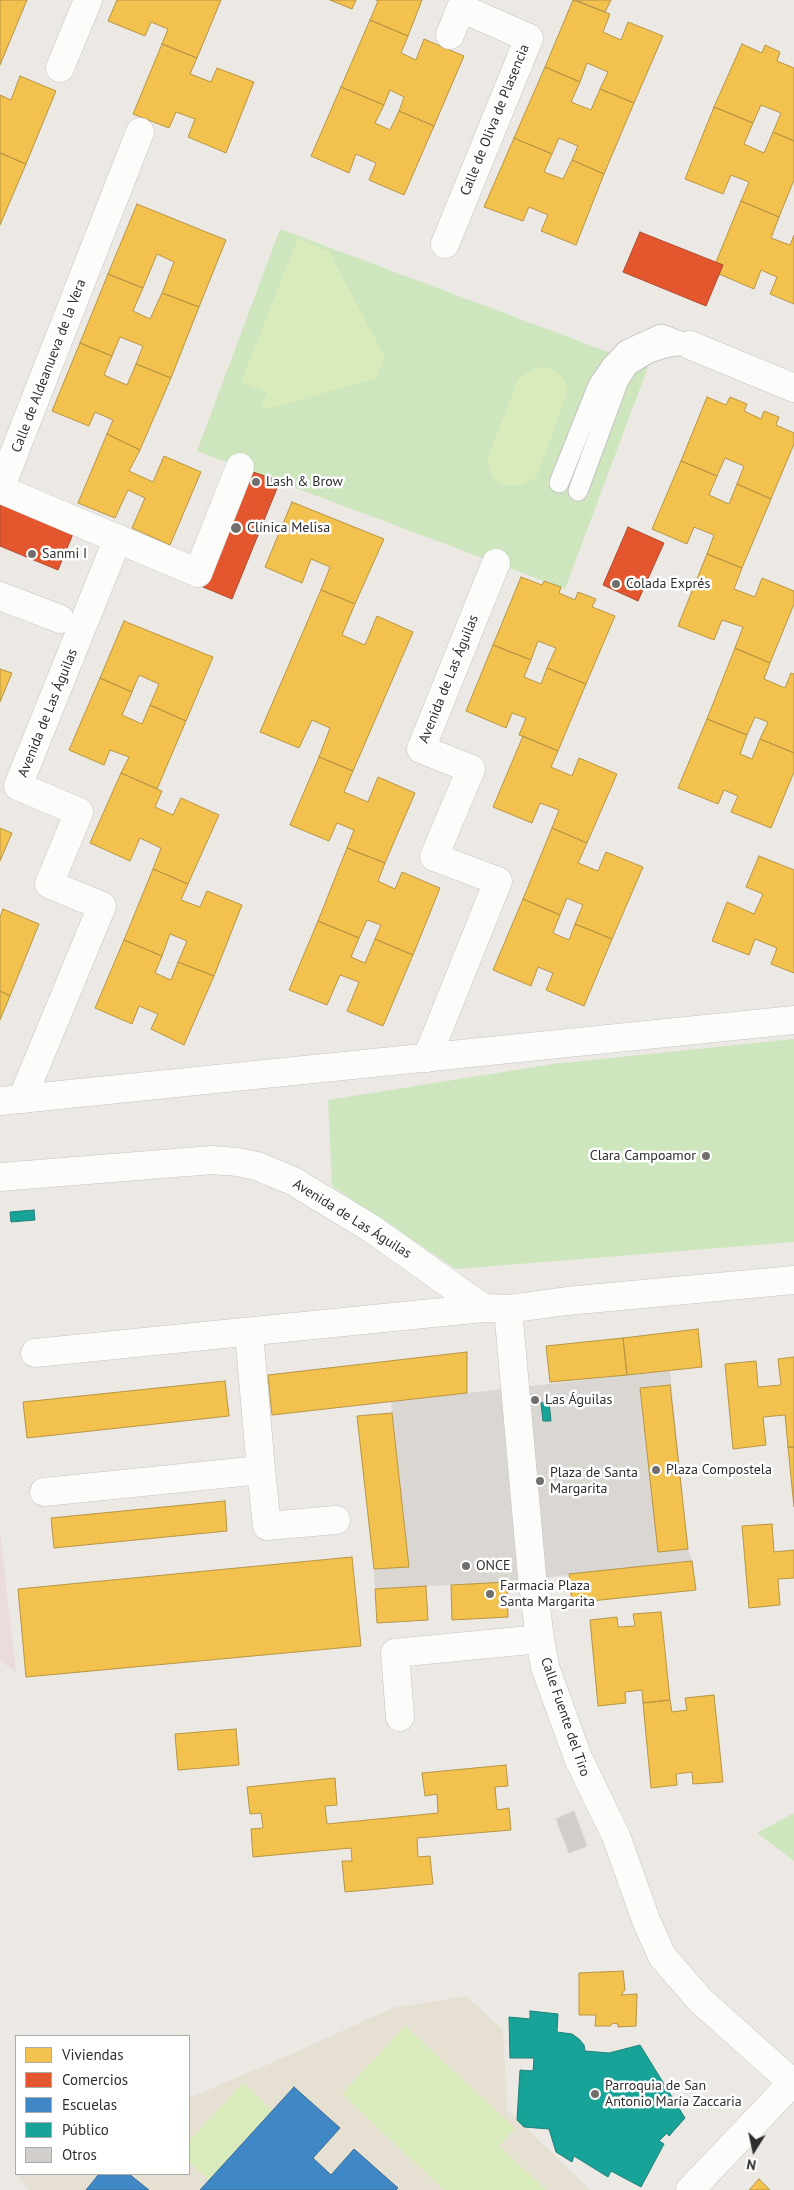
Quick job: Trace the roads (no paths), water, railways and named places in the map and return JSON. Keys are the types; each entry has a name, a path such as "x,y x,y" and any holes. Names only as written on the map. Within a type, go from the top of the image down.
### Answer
{"street":[{"path":"60,68 88,0"},
{"name":"Calle de Oliva de Plasencia","path":"445,244 529,38 463,4 450,35"},
{"name":"Calle de Aldeanueva de la Vera","path":"140,132 0,488 198,573 240,467"},
{"path":"690,345 794,388"},
{"name":"Avenida de Las Águilas","path":"11,1100 102,906 49,884 79,812 18,786 118,538"},
{"name":"Avenida de Las Águilas","path":"427,1058 498,881 434,857 472,769 421,749 496,563"},
{"path":"0,596 60,620"},
{"name":"Avenida de Las Águilas","path":"11,1100 794,1020"},
{"name":"Avenida de Las Águilas","path":"0,1177 212,1160 257,1166 293,1181 372,1229 496,1309"},
{"path":"36,1353 794,1280"},
{"name":"Calle Fuente del Tiro","path":"496,1309 545,1667 578,1758 616,1836 646,1920 662,1956 700,2000 793,2084"},
{"path":"248,1333 267,1526 336,1520"},
{"path":"44,1492 261,1470"},
{"path":"400,1717 394,1653 540,1639"},
{"path":"690,2190 793,2084"}],"lane":[{"path":"559,483 598,385 610,366 626,350 661,334 690,345"},
{"path":"578,491 620,380 628,366 649,353 669,347 690,345"}],"place":[{"name":"Lash & Brow","path":"256,482"},
{"name":"Clínica Melisa","path":"236,528"},
{"name":"Sanmi I","path":"32,554"},
{"name":"Colada Exprés","path":"616,584"},
{"name":"Clara Campoamor","path":"706,1156"},
{"name":"Las Águilas","path":"535,1400"},
{"name":"Plaza Compostela","path":"656,1470"},
{"name":"Plaza de Santa Margarita","path":"540,1481"},
{"name":"ONCE","path":"466,1566"},
{"name":"Farmacia Plaza Santa Margarita","path":"490,1594"},
{"name":"Parroquia de San Antonio María Zaccaria","path":"595,2094"}]}
